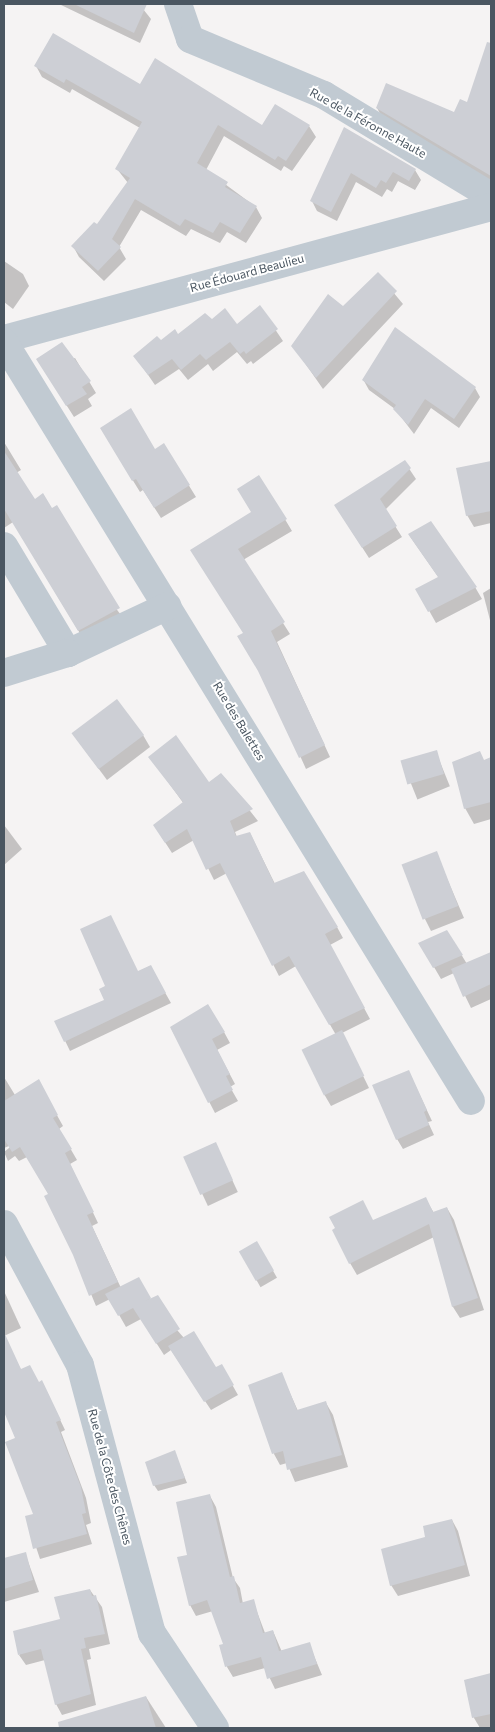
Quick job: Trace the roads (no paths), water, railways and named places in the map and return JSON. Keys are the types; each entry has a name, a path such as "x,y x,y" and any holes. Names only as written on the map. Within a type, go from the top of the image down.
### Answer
{"street":[{"name":"Rue de la Féronne Haute","path":"178,4 190,39 324,95 491,196"},
{"name":"Rue Édouard Beaulieu","path":"4,341 491,207"},
{"name":"Rue des Balettes","path":"4,341 471,1101"},
{"path":"4,546 68,653"},
{"path":"4,673 68,653 168,606"},
{"name":"Rue de la Côte des Chênes","path":"4,1224 80,1365 152,1633 215,1728"}]}
